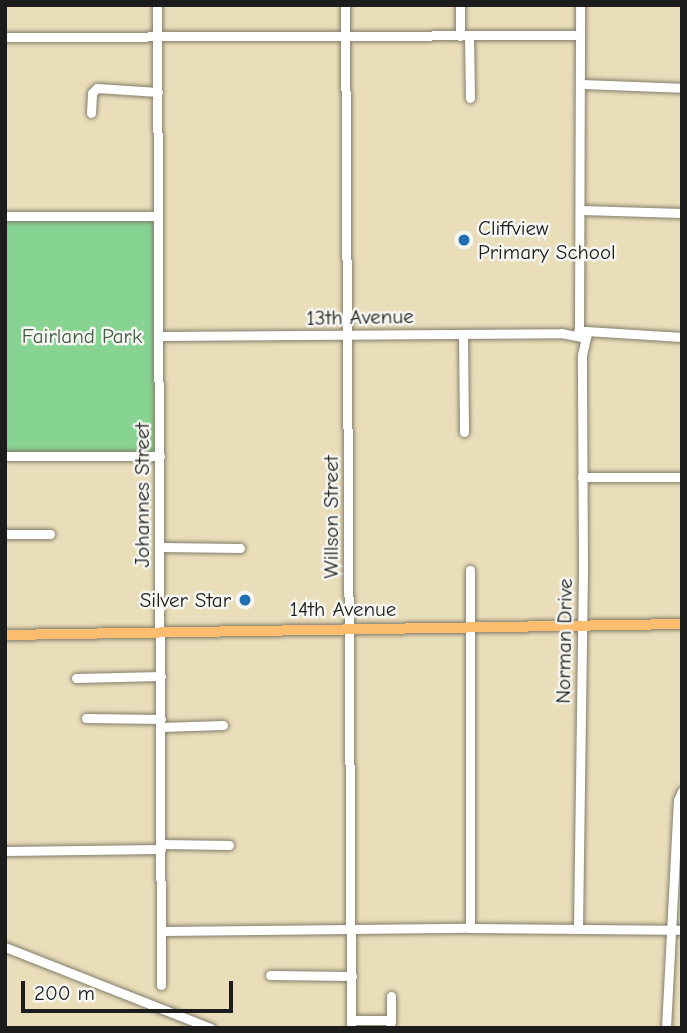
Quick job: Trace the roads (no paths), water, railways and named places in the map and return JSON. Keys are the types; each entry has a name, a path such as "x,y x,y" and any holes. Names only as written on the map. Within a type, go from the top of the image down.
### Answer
{"main road":[{"name":"14th Avenue","path":"5,635 682,624"}],"street":[{"name":"Johannes Street","path":"157,5 161,985"},
{"name":"Willson Street","path":"345,5 348,628 353,930 351,1024"},
{"path":"460,5 470,98"},
{"name":"Norman Drive","path":"578,928 582,626 580,5"},
{"path":"5,37 580,35"},
{"path":"580,84 682,88"},
{"path":"91,113 92,93 97,88 158,92"},
{"path":"581,210 682,213"},
{"path":"5,216 158,216"},
{"name":"13th Avenue","path":"159,336 582,333 682,337"},
{"path":"463,334 464,432"},
{"path":"5,456 160,456"},
{"path":"582,477 682,477"},
{"path":"5,534 50,534"},
{"path":"160,547 240,548"},
{"path":"470,570 470,928"},
{"path":"76,678 161,676"},
{"path":"86,718 223,725"},
{"path":"666,1027 677,930 681,791"},
{"path":"5,851 229,845"},
{"path":"162,931 470,928 677,930"},
{"path":"5,947 211,1028"},
{"path":"270,975 352,976"},
{"path":"351,1024 391,1024 391,996"}],"place":[{"name":"Cliffview Primary School","path":"464,240"},
{"name":"Silver Star","path":"245,600"}],"park label":[{"name":"Fairland Park","path":"82,336"}]}
